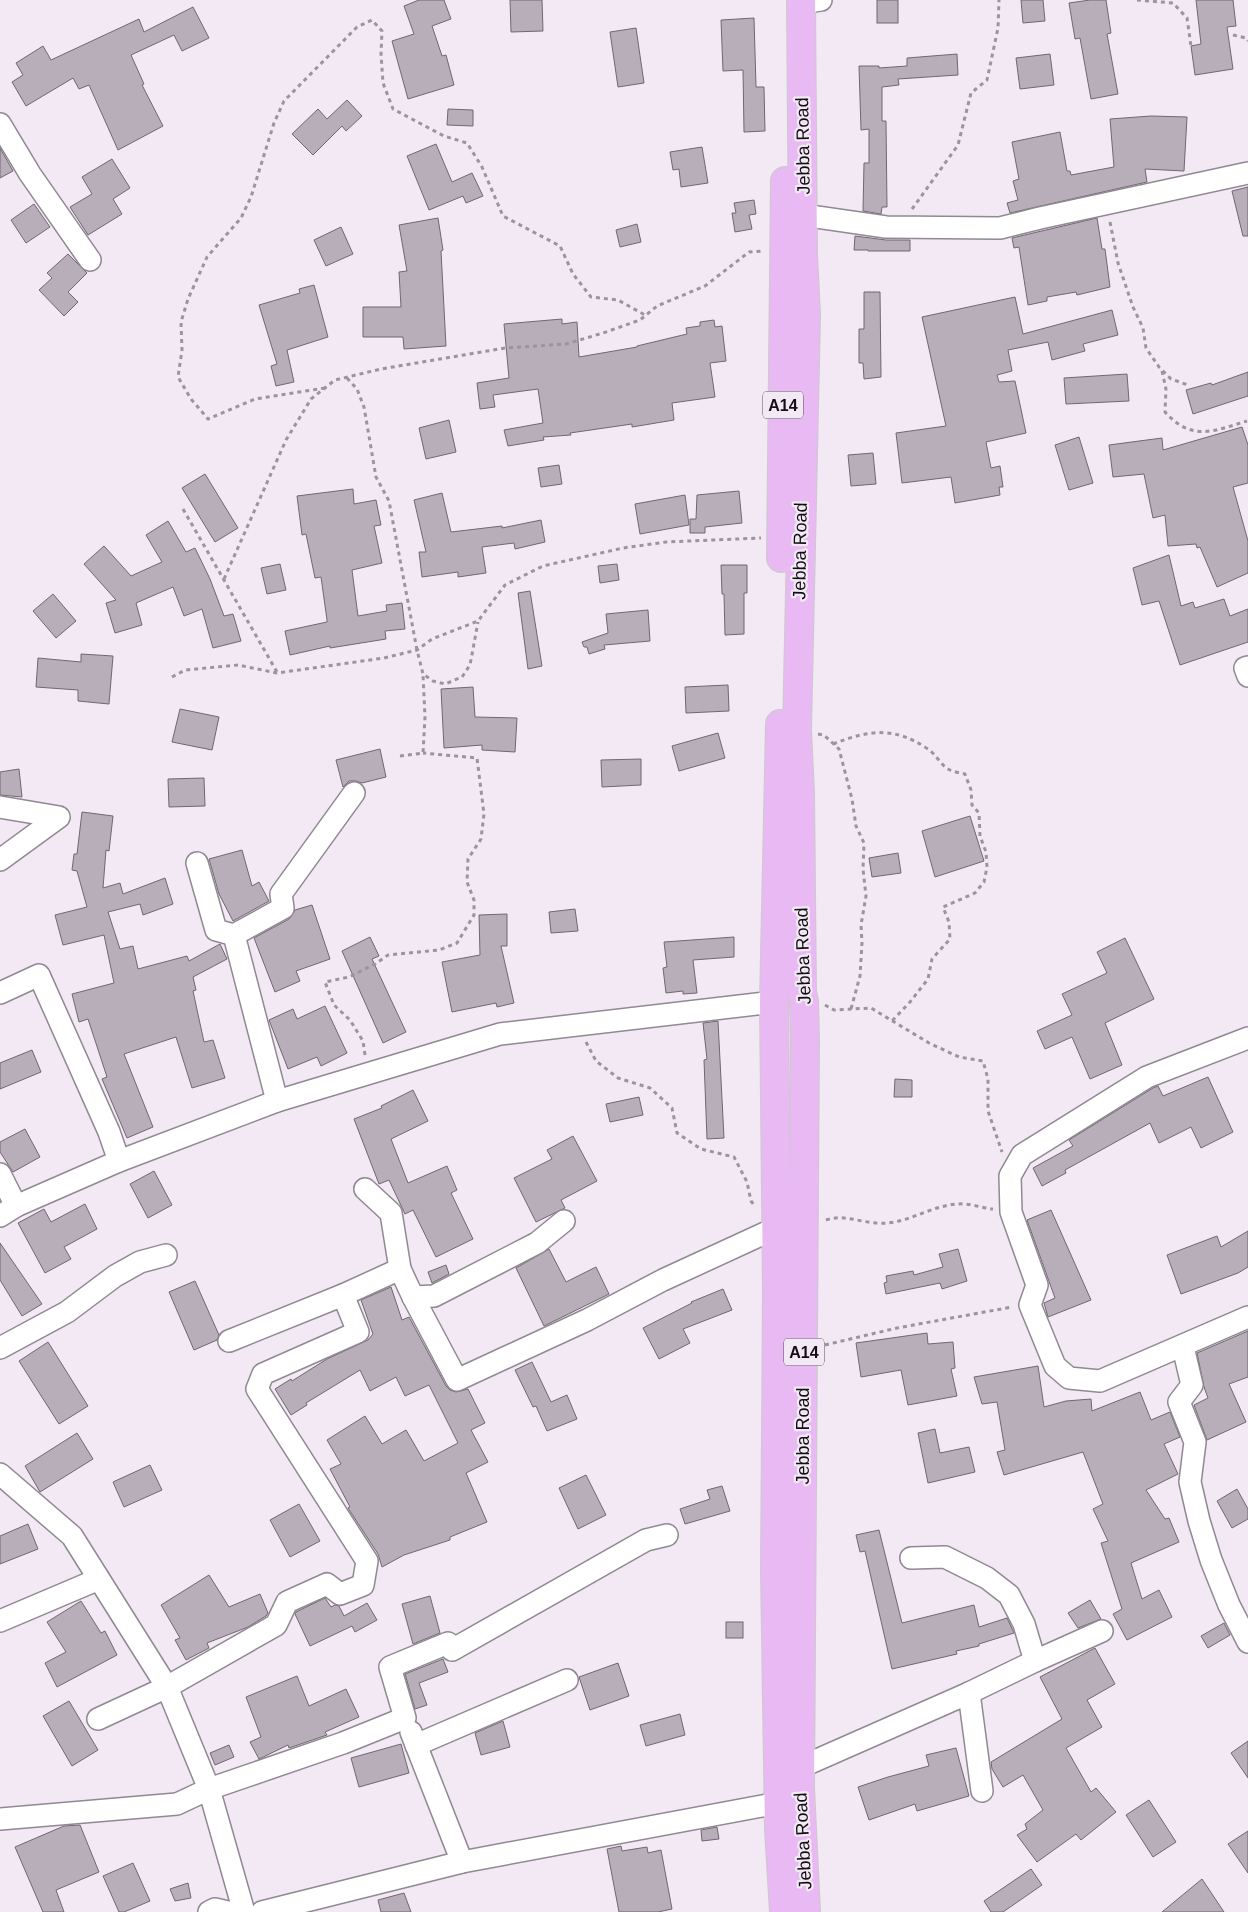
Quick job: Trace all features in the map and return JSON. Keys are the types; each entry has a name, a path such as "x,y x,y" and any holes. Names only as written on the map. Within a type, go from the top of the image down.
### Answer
{"highway":[{"name":"Jebba Road","path":"803,1 803,214 806,316 797,730 800,793 802,992 805,1039 800,1788 806,1912"},
{"name":"Jebba Road","path":"784,1912 778,1802 775,1571 766,1232 782,671 783,251 803,1"}],"street":[{"path":"0,124 30,174 90,260"},
{"path":"803,214 894,227 1000,228 1248,174"},
{"path":"1248,667 1246,668 1248,676"},
{"path":"197,863 216,930 234,935 282,908 281,894 354,793"},
{"path":"0,807 59,817 0,860"},
{"path":"234,935 277,1101"},
{"path":"0,993 39,975 109,1132 119,1161"},
{"path":"0,1174 8,1211 119,1161 277,1101 500,1034 774,1002"},
{"path":"1248,1038 1147,1077 1022,1155 1010,1176 1011,1212 1037,1285 1030,1304 1055,1366 1069,1378 1100,1381 1248,1317"},
{"path":"365,1190 391,1213 400,1269 458,1380 587,1320 663,1280 766,1232"},
{"path":"413,1297 434,1296 537,1242 564,1221"},
{"path":"0,1348 67,1312 116,1276 140,1262 166,1255"},
{"path":"229,1340 343,1295 400,1269"},
{"path":"98,1719 167,1687 276,1625 287,1602 327,1584 340,1594 363,1585 366,1561 257,1389 263,1374 358,1332 343,1295"},
{"path":"1183,1346 1192,1385 1179,1402 1195,1442 1190,1482 1212,1560 1229,1605 1248,1642"},
{"path":"0,1474 72,1536 167,1687 209,1789 244,1912"},
{"path":"462,1862 406,1718 390,1667 448,1643 452,1650 646,1540 667,1535"},
{"path":"911,1558 945,1557 987,1578 1009,1595 1024,1624 1035,1661"},
{"path":"0,1621 99,1579"},
{"path":"801,1767 969,1693 1102,1631"},
{"path":"416,1745 567,1680"},
{"path":"969,1693 982,1791"},
{"path":"0,1819 177,1804 209,1789 343,1743 406,1718"},
{"path":"262,1912 462,1862 778,1802"},
{"path":"209,1912 216,1909 228,1912"}],"path":[{"path":"894,227 914,207 958,144 971,93 987,80 998,28 999,0"},
{"path":"1137,0 1173,3 1187,18 1191,46"},
{"path":"324,388 255,400 208,418 191,399 178,376 182,350 181,322 188,299 207,257 241,218 251,198 258,169 284,101 357,27 372,20 382,31 383,83 393,108 444,136 467,143 482,167 503,216 560,246 573,274 591,297 618,300 646,315"},
{"path":"1233,35 1246,38 1248,41"},
{"path":"1105,205 1112,229 1118,263 1133,307 1143,328 1146,348 1171,379 1188,384"},
{"path":"224,579 286,440 311,399 335,380 380,369 505,348 566,344 640,320 657,306 705,286 749,252 783,251"},
{"path":"1162,370 1166,389 1165,412 1174,421 1190,430 1205,432 1247,420"},
{"path":"346,377 357,389 364,407 376,477 389,501 423,674 425,717 423,754"},
{"path":"183,509 277,673"},
{"path":"423,674 433,681 445,684 462,677 470,665 478,621 505,585 543,566 624,548 666,542 781,537"},
{"path":"172,677 185,670 238,665 277,673 384,658 417,650 432,639 478,621"},
{"path":"797,730 824,735 838,749 852,799 856,826 864,843 862,869 866,896 861,924 860,976 851,1009"},
{"path":"833,744 850,737 878,732 900,734 929,749 950,770 965,774 971,790 972,805 979,813 980,836 986,852 987,867 984,882 975,893 944,907 949,922 950,939 932,958 928,979 892,1021"},
{"path":"369,1074 363,1041 350,1020 334,1005 326,982 349,977 388,955 440,950 457,943 474,915 474,900 467,882 468,859 481,839 484,814 476,758 423,754 400,756"},
{"path":"802,992 834,1010 871,1008 929,1043 958,1057 983,1061 988,1079 988,1111 1010,1176"},
{"path":"581,1024 584,1036 596,1061 618,1078 650,1088 672,1108 677,1133 702,1149 734,1157 747,1182 751,1202 759,1212 766,1232"},
{"path":"804,1227 831,1218 851,1218 877,1224 904,1221 929,1211 959,1204 1011,1212"},
{"path":"804,1340 822,1346 897,1328 1030,1304"}],"building":[{"path":"419,0 444,0 451,19 432,26 442,56 446,55 454,85 408,99 392,41 414,34 404,6"},
{"path":"510,0 542,0 543,31 511,32"},
{"path":"877,0 898,0 898,23 877,23"},
{"path":"1021,0 1043,0 1045,21 1023,23"},
{"path":"1106,0 1111,33 1107,34 1118,94 1091,99 1080,38 1075,39 1069,3"},
{"path":"1196,0 1233,0 1236,26 1227,27 1233,69 1195,75 1191,46 1201,44"},
{"path":"193,7 209,38 182,51 174,35 131,55 144,84 142,85 163,126 118,150 89,85 79,89 73,78 26,106 12,82 23,75 16,63 43,46 51,60 139,19 144,32"},
{"path":"754,18 756,87 764,87 765,131 744,132 743,70 723,71 721,20"},
{"path":"636,28 644,83 618,87 610,32"},
{"path":"957,54 958,75 898,79 899,85 882,87 882,121 886,121 887,207 882,207 881,214 863,211 864,163 869,163 869,129 861,130 859,66 879,66 879,68 907,66 907,58"},
{"path":"1050,54 1054,85 1020,89 1016,58"},
{"path":"347,100 362,116 346,131 342,126 313,155 292,134 318,109 327,119"},
{"path":"448,109 473,110 473,126 447,125"},
{"path":"1151,116 1187,117 1184,171 1145,169 1147,182 1010,213 1007,203 1018,200 1013,181 1019,179 1012,142 1060,132 1067,171 1070,171 1071,175 1114,167 1110,119"},
{"path":"436,144 452,182 472,173 483,196 466,203 463,196 429,210 407,156"},
{"path":"702,147 708,183 681,187 679,169 673,170 670,152"},
{"path":"0,148 13,171 0,178"},
{"path":"112,159 130,188 113,199 122,214 88,235 70,207 92,194 82,177"},
{"path":"1248,187 1248,236 1243,236 1232,191"},
{"path":"754,200 756,214 749,215 752,229 735,232 732,213 736,213 734,203"},
{"path":"34,204 50,227 26,243 11,220"},
{"path":"438,218 443,250 441,251 446,346 404,349 403,337 363,337 363,307 401,307 399,272 407,271 399,225"},
{"path":"1097,218 1102,249 1105,249 1110,287 1077,295 1076,292 1047,297 1047,301 1028,305 1019,247 1014,248 1012,238"},
{"path":"637,224 641,242 620,247 616,230"},
{"path":"341,227 353,254 326,266 314,240"},
{"path":"855,236 886,240 910,240 910,251 854,250"},
{"path":"68,254 87,273 68,292 78,302 64,316 39,290 52,278 47,273"},
{"path":"314,285 328,337 287,350 294,382 276,386 271,366 277,364 259,305 300,293 299,289"},
{"path":"864,292 880,292 881,377 864,379 863,363 859,363 859,329 864,329"},
{"path":"1015,297 1023,334 1112,310 1118,335 1083,344 1085,351 1052,360 1048,342 1008,350 1012,371 997,375 999,382 1015,381 1026,433 986,442 991,468 1000,466 1003,487 999,487 1000,495 955,503 951,477 902,483 896,433 946,426 922,317"},
{"path":"562,319 562,324 577,322 579,357 637,347 687,334 686,328 700,326 700,322 714,320 715,327 722,326 726,361 710,363 715,397 672,403 674,420 632,427 632,424 570,433 571,435 543,437 544,440 508,446 504,430 543,423 538,389 493,395 495,407 480,409 477,383 509,378 504,324"},
{"path":"1248,372 1248,396 1193,414 1186,390 1211,383 1212,385"},
{"path":"1127,374 1129,401 1066,404 1064,378"},
{"path":"449,420 456,452 426,459 419,428"},
{"path":"1242,427 1248,445 1248,483 1233,487 1248,541 1248,573 1217,587 1200,547 1197,548 1196,544 1168,546 1165,515 1153,518 1144,474 1113,477 1109,445 1162,438 1163,450"},
{"path":"1079,437 1093,483 1069,490 1055,445"},
{"path":"873,453 876,484 851,486 848,455"},
{"path":"559,465 562,484 541,487 538,468"},
{"path":"205,474 238,528 215,542 182,488"},
{"path":"353,489 354,504 376,500 381,525 374,526 382,563 352,570 358,616 387,611 386,605 402,603 405,629 385,631 386,639 330,648 330,646 290,655 285,631 327,622 321,577 315,578 306,534 302,535 297,496"},
{"path":"739,491 742,523 705,527 705,533 690,533 690,519 696,519 697,495"},
{"path":"442,493 451,532 502,526 502,528 541,520 545,542 515,549 514,543 482,547 486,573 458,577 458,572 422,577 419,552 426,552 414,500"},
{"path":"685,495 689,525 640,534 635,504"},
{"path":"168,521 186,552 195,548 210,579 224,616 233,614 241,641 213,648 202,609 184,616 173,587 136,603 142,625 115,633 106,603 116,600 84,564 104,546 131,576 162,562 146,535"},
{"path":"1169,555 1181,606 1193,602 1195,608 1224,599 1230,616 1248,609 1248,642 1180,665 1159,601 1142,605 1133,568"},
{"path":"280,564 286,590 267,594 261,568"},
{"path":"617,564 619,580 600,583 598,566"},
{"path":"721,565 747,565 747,593 744,593 744,634 725,635"},
{"path":"530,591 542,666 528,669 518,593"},
{"path":"53,594 76,621 56,638 33,611"},
{"path":"648,610 650,641 604,645 605,649 589,654 587,647 584,647 582,642 608,633 606,614"},
{"path":"81,654 113,656 109,704 78,701 78,690 36,687 38,658 81,662"},
{"path":"728,685 729,711 686,713 685,687"},
{"path":"473,687 475,717 517,718 515,752 482,750 482,745 444,748 441,689"},
{"path":"180,709 219,717 212,750 172,742"},
{"path":"718,733 725,758 679,771 672,746"},
{"path":"380,749 386,777 362,783 349,781 343,787 336,760"},
{"path":"641,759 641,785 602,787 601,760"},
{"path":"19,769 22,797 0,795 0,772"},
{"path":"204,778 205,806 169,807 168,779"},
{"path":"82,812 113,816 109,851 106,850 103,888 120,883 123,894 165,878 173,904 143,915 140,904 108,912 120,949 133,946 138,969 187,956 189,961 220,944 227,959 193,977 196,990 193,991 204,1042 213,1040 225,1078 192,1088 176,1037 124,1054 153,1127 127,1138 102,1079 107,1077 88,1019 79,1022 72,994 114,983 104,935 63,945 55,915 87,907 77,871 72,870 74,854 77,854"},
{"path":"970,816 984,861 935,877 922,831"},
{"path":"242,850 252,886 259,882 269,901 233,921 219,894 209,859"},
{"path":"898,853 901,873 872,877 869,858"},
{"path":"312,905 330,959 296,971 300,981 275,992 254,938 289,919 295,910"},
{"path":"575,909 578,931 551,933 549,912"},
{"path":"507,914 507,946 501,946 514,1003 497,1007 496,1003 452,1012 442,962 480,955 479,915"},
{"path":"370,937 379,956 372,959 406,1032 383,1043 342,951"},
{"path":"734,937 734,957 693,960 697,993 683,994 683,991 666,993 663,968 667,967 664,942"},
{"path":"1125,938 1154,999 1105,1023 1122,1065 1090,1079 1072,1037 1045,1049 1037,1031 1072,1015 1062,994 1107,973 1097,952"},
{"path":"325,1006 347,1053 321,1066 317,1057 288,1069 269,1020 293,1009 297,1019"},
{"path":"718,1021 724,1138 707,1139 704,1060 707,1059 703,1023"},
{"path":"32,1050 41,1072 0,1089 0,1063"},
{"path":"1208,1077 1233,1132 1201,1148 1191,1127 1159,1143 1150,1123 1065,1170 1066,1173 1042,1186 1033,1168 1073,1146 1069,1140 1153,1088 1158,1086 1163,1096"},
{"path":"895,1079 912,1080 912,1097 894,1097"},
{"path":"413,1090 428,1121 391,1139 408,1183 447,1166 457,1190 451,1193 473,1239 436,1257 413,1210 405,1214 389,1180 379,1184 354,1119 382,1108 381,1106"},
{"path":"639,1097 643,1115 610,1122 606,1104"},
{"path":"25,1129 40,1157 13,1172 0,1152 0,1142"},
{"path":"573,1136 597,1181 561,1200 565,1208 536,1222 514,1178 552,1159 547,1150"},
{"path":"154,1171 172,1205 148,1218 130,1184"},
{"path":"85,1204 97,1229 64,1247 71,1259 45,1273 18,1223 44,1209 51,1222"},
{"path":"1051,1210 1091,1300 1048,1317 1044,1303 1055,1298 1027,1220"},
{"path":"1248,1231 1248,1267 1238,1273 1181,1294 1167,1255 1217,1236 1221,1247"},
{"path":"0,1243 42,1304 22,1316 0,1280"},
{"path":"549,1249 566,1282 596,1267 609,1294 544,1326 516,1268"},
{"path":"958,1249 967,1281 942,1289 940,1283 886,1294 884,1283 887,1282 886,1276 913,1271 914,1275 943,1267 939,1254"},
{"path":"446,1265 449,1274 432,1283 428,1272"},
{"path":"195,1281 219,1335 217,1340 194,1350 169,1292"},
{"path":"391,1287 402,1320 409,1317 446,1386 456,1392 468,1389 485,1423 471,1430 488,1462 466,1473 487,1522 450,1537 450,1540 404,1555 382,1567 378,1554 348,1508 350,1507 330,1469 341,1464 327,1440 365,1416 382,1444 406,1430 424,1461 458,1443 429,1385 405,1396 396,1377 370,1391 360,1370 306,1403 307,1405 291,1415 275,1389 291,1379 292,1381 327,1359 368,1340 373,1334 361,1300"},
{"path":"723,1289 732,1310 683,1329 690,1343 659,1359 643,1328 691,1302"},
{"path":"1248,1331 1248,1377 1229,1384 1246,1422 1207,1440 1194,1405 1208,1398 1197,1353"},
{"path":"927,1333 928,1344 953,1342 955,1368 951,1369 957,1396 908,1405 901,1370 861,1377 856,1343"},
{"path":"48,1342 88,1406 59,1424 19,1361"},
{"path":"532,1362 551,1402 567,1395 577,1419 547,1431 536,1406 533,1407 515,1370"},
{"path":"1038,1366 1044,1407 1066,1401 1091,1399 1092,1411 1140,1392 1151,1420 1170,1412 1180,1437 1164,1444 1178,1474 1146,1490 1165,1519 1169,1518 1179,1542 1131,1563 1142,1599 1159,1590 1172,1617 1127,1640 1113,1614 1122,1609 1101,1543 1108,1541 1093,1509 1103,1504 1083,1452 1004,1475 997,1452 1005,1450 997,1402 982,1404 974,1377"},
{"path":"935,1429 940,1453 969,1447 975,1472 928,1483 918,1433"},
{"path":"77,1433 93,1459 40,1492 25,1466"},
{"path":"150,1465 162,1490 124,1507 113,1482"},
{"path":"586,1475 606,1515 578,1529 559,1488"},
{"path":"722,1486 730,1511 685,1524 680,1509 710,1499 707,1490"},
{"path":"1237,1489 1248,1509 1248,1519 1232,1528 1217,1501"},
{"path":"299,1504 320,1541 290,1557 270,1520"},
{"path":"28,1524 38,1549 0,1564 0,1536"},
{"path":"879,1530 902,1623 974,1605 979,1627 1007,1618 1014,1633 979,1644 979,1646 956,1651 957,1654 892,1669 865,1551 860,1552 856,1535"},
{"path":"209,1575 229,1607 260,1594 268,1613 248,1627 207,1643 209,1648 186,1660 175,1640 180,1638 161,1605"},
{"path":"430,1596 440,1633 413,1644 402,1604"},
{"path":"325,1598 331,1607 339,1606 344,1616 367,1603 377,1620 355,1632 352,1626 310,1646 295,1614"},
{"path":"1090,1600 1101,1619 1078,1628 1068,1613"},
{"path":"81,1601 101,1633 105,1631 117,1655 57,1687 45,1663 66,1652 47,1622"},
{"path":"726,1622 743,1622 743,1638 726,1638"},
{"path":"1224,1623 1230,1635 1208,1648 1201,1636"},
{"path":"1095,1648 1115,1684 1087,1700 1102,1727 1066,1748 1091,1792 1096,1788 1116,1812 1081,1840 1076,1834 1037,1862 1017,1835 1027,1829 1025,1824 1043,1810 1023,1775 1003,1787 992,1769 991,1762 1062,1719 1040,1677"},
{"path":"443,1659 448,1672 419,1683 427,1705 415,1709 405,1674"},
{"path":"618,1663 629,1696 590,1710 579,1677"},
{"path":"297,1676 309,1706 346,1689 359,1717 325,1732 327,1735 289,1748 288,1745 259,1759 250,1742 261,1737 246,1697"},
{"path":"69,1701 98,1750 72,1766 43,1716"},
{"path":"680,1714 685,1735 646,1746 640,1725"},
{"path":"503,1721 510,1747 481,1755 475,1733"},
{"path":"1248,1741 1248,1778 1231,1753"},
{"path":"401,1744 409,1773 359,1787 351,1758"},
{"path":"229,1745 234,1757 215,1765 210,1753"},
{"path":"956,1748 969,1796 917,1811 915,1804 869,1820 858,1787 929,1766 926,1755"},
{"path":"1149,1800 1176,1842 1153,1857 1126,1815"},
{"path":"80,1825 99,1872 56,1890 64,1912 43,1912 15,1847 64,1826"},
{"path":"717,1827 719,1839 702,1841 701,1830"},
{"path":"1248,1831 1248,1873 1228,1844"},
{"path":"621,1846 622,1851 647,1847 648,1853 661,1850 672,1909 658,1912 619,1912 607,1849"},
{"path":"133,1863 150,1901 124,1912 119,1912 103,1876"},
{"path":"1031,1869 1042,1885 1003,1912 991,1912 984,1901"},
{"path":"1202,1879 1224,1912 1162,1912"},
{"path":"188,1883 191,1898 175,1901 170,1889"},
{"path":"404,1893 411,1912 381,1912 378,1900"}]}
